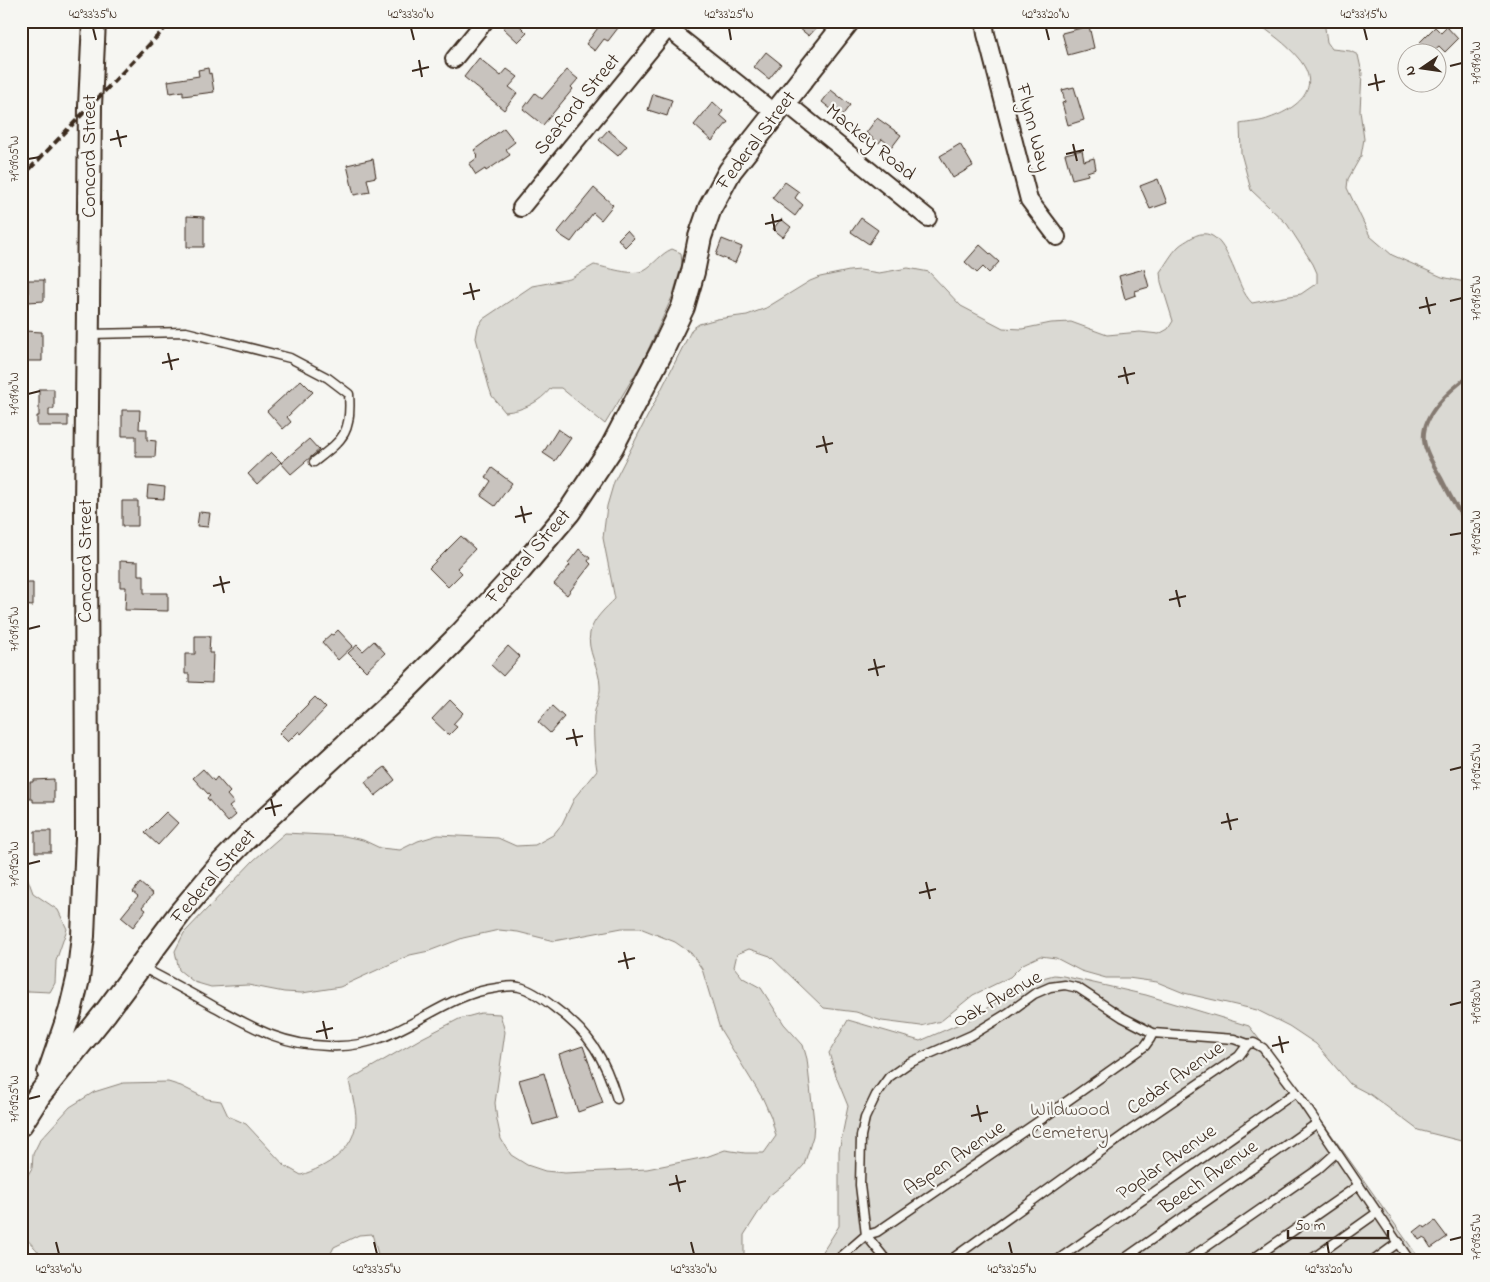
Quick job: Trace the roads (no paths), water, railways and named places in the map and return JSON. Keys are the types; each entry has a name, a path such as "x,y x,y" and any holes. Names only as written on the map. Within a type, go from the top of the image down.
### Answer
{"street":[{"name":"Concord Street","path":"40,1094 56,1054 72,1003 78,979 83,936 87,838 86,508 90,106 94,21"},
{"path":"454,59 485,21"},
{"name":"Federal Street","path":"21,1124 40,1094 102,1018 139,966 222,863 261,823 400,695 433,662 520,570 569,512 612,447 683,307 705,223 719,189 730,171 848,21"},
{"name":"Flynn Way","path":"984,21 1028,200 1057,237"},
{"name":"Mackey Road","path":"664,25 781,108 928,218"},
{"name":"Seaford Street","path":"521,208 664,25"},
{"path":"72,1003 102,1018"}],"lane":[{"path":"88,334 186,332 290,358 328,378 349,394 351,413 348,428 339,442 314,462"},
{"path":"139,966 245,1024 281,1040 297,1044 329,1046 364,1043 384,1037 445,1005 492,988 511,986 523,988 561,1012 591,1041 611,1079 617,1099"},
{"name":"Oak Avenue","path":"866,1235 860,1185 861,1136 865,1118 876,1094 889,1077 909,1063 972,1035 1008,1013 1034,994 1050,987 1065,985 1078,988 1122,1017 1153,1033 1226,1038 1248,1044 1254,1043 1263,1048 1296,1092 1316,1124 1399,1242 1410,1261"},
{"name":"Aspen Avenue","path":"836,1261 866,1235 878,1232 1145,1046 1153,1033"},
{"name":"Cedar Avenue","path":"949,1261 1132,1129 1239,1056 1248,1044"},
{"name":"Poplar Avenue","path":"1056,1261 1296,1092"},
{"name":"Beech Avenue","path":"1121,1261 1316,1124"},
{"path":"1186,1261 1317,1170 1336,1153"},
{"path":"1250,1261 1359,1185"},
{"path":"1309,1261 1378,1212"},
{"path":"866,1235 887,1261"},
{"path":"1373,1261 1399,1242"}],"waterway":[{"path":"1469,376 1439,403 1427,421 1424,431 1426,450 1454,502 1469,524"}],"railway":[{"path":"21,178 172,21"}],"park label":[{"name":"Wildwood Cemetery","path":"1070,1122"}]}
